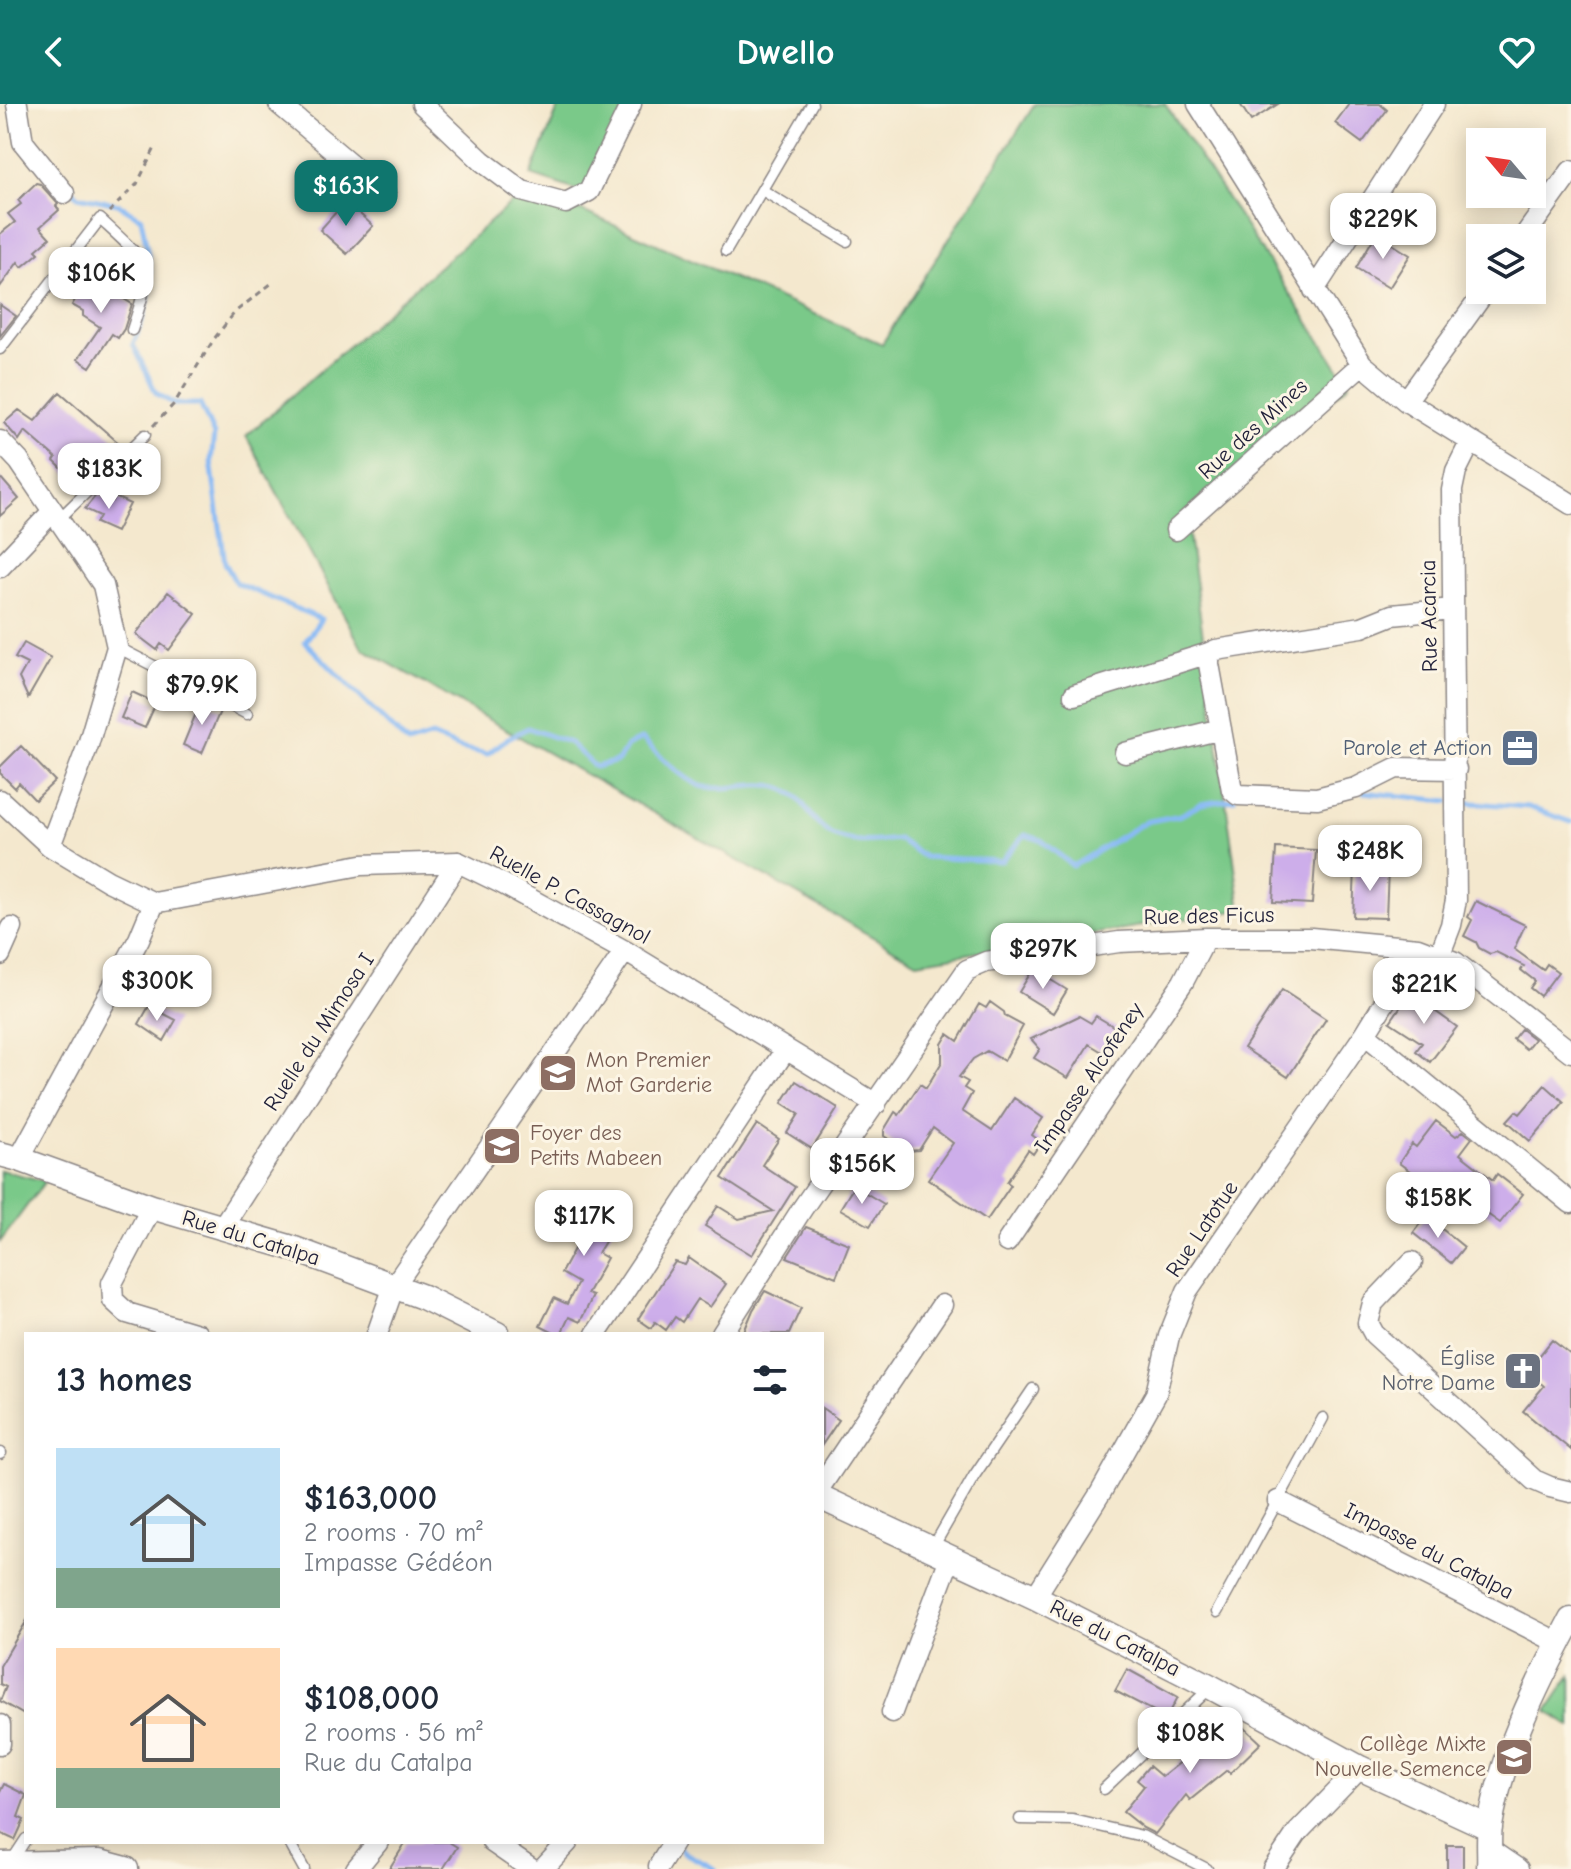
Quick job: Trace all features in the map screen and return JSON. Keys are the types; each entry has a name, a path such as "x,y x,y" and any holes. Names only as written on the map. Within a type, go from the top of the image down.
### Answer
{"street":[{"path":"17,104 23,142 64,193"},
{"path":"279,104 385,193"},
{"path":"430,107 482,161 522,191 566,203 589,191 631,104"},
{"path":"1198,104 1362,364 1406,401 1571,504"},
{"path":"1314,290 1434,104"},
{"path":"1533,224 1571,171"},
{"path":"1406,401 1476,304"},
{"name":"Rue des Mines","path":"1176,530 1362,364"},
{"path":"0,441 19,461 103,585 117,647 88,745 50,846"},
{"name":"Rue Acarcia","path":"1440,954 1456,900 1452,490 1456,471 1470,443"},
{"path":"0,567 56,515"},
{"path":"1074,695 1209,653 1362,627 1392,615 1452,609"},
{"path":"1209,653 1232,790 1241,797 1317,798 1356,788 1396,768 1456,769"},
{"path":"1125,753 1221,729"},
{"path":"0,800 50,846 108,881 154,903 139,939 10,1156"},
{"name":"Ruelle P. Cassagnol","path":"154,903 361,865 458,862 625,951 876,1104"},
{"name":"Ruelle du Mimosa I","path":"221,1229 458,862"},
{"path":"0,955 12,928"},
{"name":"Rue des Ficus","path":"723,1332 802,1209 967,970 986,962 1119,942 1206,938 1311,938 1418,948 1455,962 1571,1052"},
{"name":"Impasse Alcofeney","path":"1007,1242 1183,982 1206,938"},
{"name":"Rue Latotue","path":"1035,1597 1101,1492 1156,1394 1169,1336 1187,1291 1365,1034 1418,948"},
{"path":"378,1332 394,1286 625,951"},
{"path":"1365,1034 1571,1203"},
{"path":"597,1332 786,1049"},
{"name":"Rue du Catalpa","path":"10,1156 152,1207 289,1247 423,1297 493,1332"},
{"path":"152,1207 112,1283 113,1300 127,1313 190,1332"},
{"path":"1412,1262 1373,1303 1368,1323 1374,1334 1534,1480 1571,1492"},
{"path":"824,1481 942,1305"},
{"name":"Rue du Catalpa","path":"824,1499 1035,1597 1211,1687 1360,1768 1490,1849"},
{"name":"Impasse du Catalpa","path":"1278,1501 1559,1643"},
{"path":"892,1712 941,1553"},
{"path":"1518,1869 1490,1849 1515,1739 1571,1620"},
{"path":"0,1725 0,1744"},
{"path":"1273,1869 1297,1833 1360,1768"},
{"path":"356,1869 376,1844"},
{"path":"495,1844 531,1869"},
{"path":"543,1869 566,1844"},
{"path":"6,1863 100,1862 126,1869"}],"lane":[{"path":"726,251 812,104"},
{"path":"762,190 847,241"},
{"path":"0,349 100,219 139,256 146,272 144,294 132,330"},
{"path":"56,515 145,435"},
{"path":"117,647 247,714"},
{"path":"941,1553 974,1476 1033,1389"},
{"path":"1217,1612 1323,1418"},
{"path":"1104,1789 1211,1687"},
{"path":"1020,1819 1073,1820 1142,1836 1207,1869"},
{"path":"6,1863 24,1841"},
{"path":"290,1844 304,1869"}],"path":[{"path":"100,219 137,184 155,148"},
{"path":"145,435 174,404 214,339 235,312 272,283"}],"green space":[{"path":"560,104 628,104 582,192 531,175"},
{"path":"1035,104 1165,104 1349,384 1188,529 1241,910 917,962 362,648 246,436 516,199 580,210 882,344"},
{"path":"0,1170 45,1181 0,1242"},
{"path":"1571,1675 1571,1727 1547,1711"}],"building":[{"path":"1240,104 1278,104 1251,121"},
{"path":"1349,104 1380,104 1387,110 1362,143 1335,123"},
{"path":"36,183 58,204 59,210 40,227 50,238 36,250 39,253 22,267 18,262 0,287 0,234 15,222 8,214 21,204 18,200"},
{"path":"346,201 373,226 347,254 320,230"},
{"path":"1376,234 1410,255 1389,288 1356,268"},
{"path":"81,273 132,304 118,338 112,334 90,367 78,359 100,327 72,305 82,288 75,284"},
{"path":"0,305 16,316 0,336"},
{"path":"60,392 120,444 80,486 54,461 56,458 25,431 19,440 4,423 19,410 35,421"},
{"path":"0,477 19,499 0,516"},
{"path":"97,494 130,504 116,532 96,523 100,516 85,509"},
{"path":"168,592 196,614 169,650 161,644 157,650 136,634"},
{"path":"24,643 51,658 28,698 19,678 27,664 15,658"},
{"path":"132,692 156,703 145,728 121,718"},
{"path":"201,701 221,709 202,753 183,745"},
{"path":"21,746 55,781 35,800 19,783 15,788 0,773 0,767"},
{"path":"1276,848 1316,850 1312,904 1273,902"},
{"path":"1355,868 1388,869 1386,918 1353,917"},
{"path":"1476,901 1525,925 1514,949 1543,970 1547,964 1558,972 1540,996 1530,988 1535,981 1521,970 1524,966 1496,952 1490,954 1464,936"},
{"path":"1033,969 1067,990 1053,1013 1019,992"},
{"path":"1282,990 1326,1019 1288,1077 1244,1048"},
{"path":"1410,993 1457,1027 1430,1062 1416,1051 1422,1043 1390,1022"},
{"path":"990,1002 1005,1016 1023,1026 1004,1061 987,1051 973,1059 959,1077 968,1082 964,1088 972,1093 962,1111 992,1131 1014,1098 1043,1118 1032,1135 1041,1142 1033,1154 1028,1150 1007,1182 1011,1185 987,1220 928,1179 953,1143 933,1128 919,1150 907,1151 884,1136 884,1130 895,1112 899,1115 920,1084 926,1088 942,1062 942,1044 948,1034 958,1041 979,1004 986,1008"},
{"path":"149,1006 176,1020 164,1041 139,1024"},
{"path":"1079,1016 1091,1023 1096,1016 1123,1032 1109,1056 1089,1044 1068,1078 1034,1058 1040,1049 1031,1039"},
{"path":"1521,1029 1534,1039 1526,1049 1513,1039"},
{"path":"796,1081 838,1108 812,1149 787,1133 799,1114 782,1103"},
{"path":"1545,1085 1564,1102 1530,1141 1507,1121 1516,1111 1520,1114"},
{"path":"1436,1121 1456,1136 1463,1131 1472,1138 1460,1154 1493,1180 1497,1174 1523,1194 1500,1223 1435,1177 1429,1185 1399,1163 1412,1144 1416,1147"},
{"path":"757,1124 779,1139 762,1165 795,1187 752,1255 705,1226 718,1206 739,1219 773,1211 722,1178"},
{"path":"854,1186 884,1204 870,1226 840,1209"},
{"path":"591,1188 625,1209 598,1253 607,1258 587,1294 593,1296 580,1322 569,1317 562,1332 552,1332 540,1326 554,1298 567,1304 578,1283 561,1273 581,1236 567,1227"},
{"path":"1426,1216 1464,1247 1451,1263 1413,1233"},
{"path":"806,1227 849,1244 836,1277 787,1257"},
{"path":"689,1258 726,1284 710,1307 697,1299 682,1322 675,1317 666,1330 655,1322 651,1328 638,1319 675,1262 685,1265"},
{"path":"765,1291 801,1308 790,1332 744,1332"},
{"path":"1552,1340 1571,1355 1571,1450 1523,1411 1544,1386 1527,1371"},
{"path":"824,1409 839,1420 824,1442"},
{"path":"24,1625 24,1715 0,1701 6,1687 0,1684 0,1666"},
{"path":"1127,1669 1178,1697 1167,1718 1115,1691"},
{"path":"1231,1715 1261,1743 1230,1773 1227,1770 1190,1800 1186,1795 1155,1834 1123,1812 1144,1786 1137,1780 1149,1766 1162,1777 1198,1748"},
{"path":"4,1784 24,1794 18,1817 24,1820 15,1840 0,1833 0,1792"},
{"path":"405,1844 452,1844 457,1847 443,1869 389,1869"},
{"path":"1447,1845 1463,1845 1463,1869 1447,1869"}],"waterway":[{"path":"71,188 78,196 118,204 141,218 150,282 146,309 133,344 156,393 174,404 200,404 214,435 211,461 225,563 236,583 321,619 305,642 408,744 432,736 460,748 487,754 528,728 570,743 595,767 618,761 627,746 642,739 698,785 714,788 778,787 794,794 830,833 858,841 898,839 924,857 1001,861 1025,835 1041,840 1073,866 1145,822 1181,815 1201,804 1234,799"},
{"path":"1363,792 1449,801"},
{"path":"1459,802 1528,807 1571,822"},
{"path":"679,1847 715,1869"}],"place":[{"name":"Parole et Action","path":"1520,748"},
{"name":"Mon Premier Mot Garderie","path":"558,1073"},
{"name":"Foyer des Petits Mabeen","path":"502,1146"},
{"name":"Église Notre Dame","path":"1523,1371"},
{"name":"Collège Mixte Nouvelle Semence","path":"1514,1757"}]}
